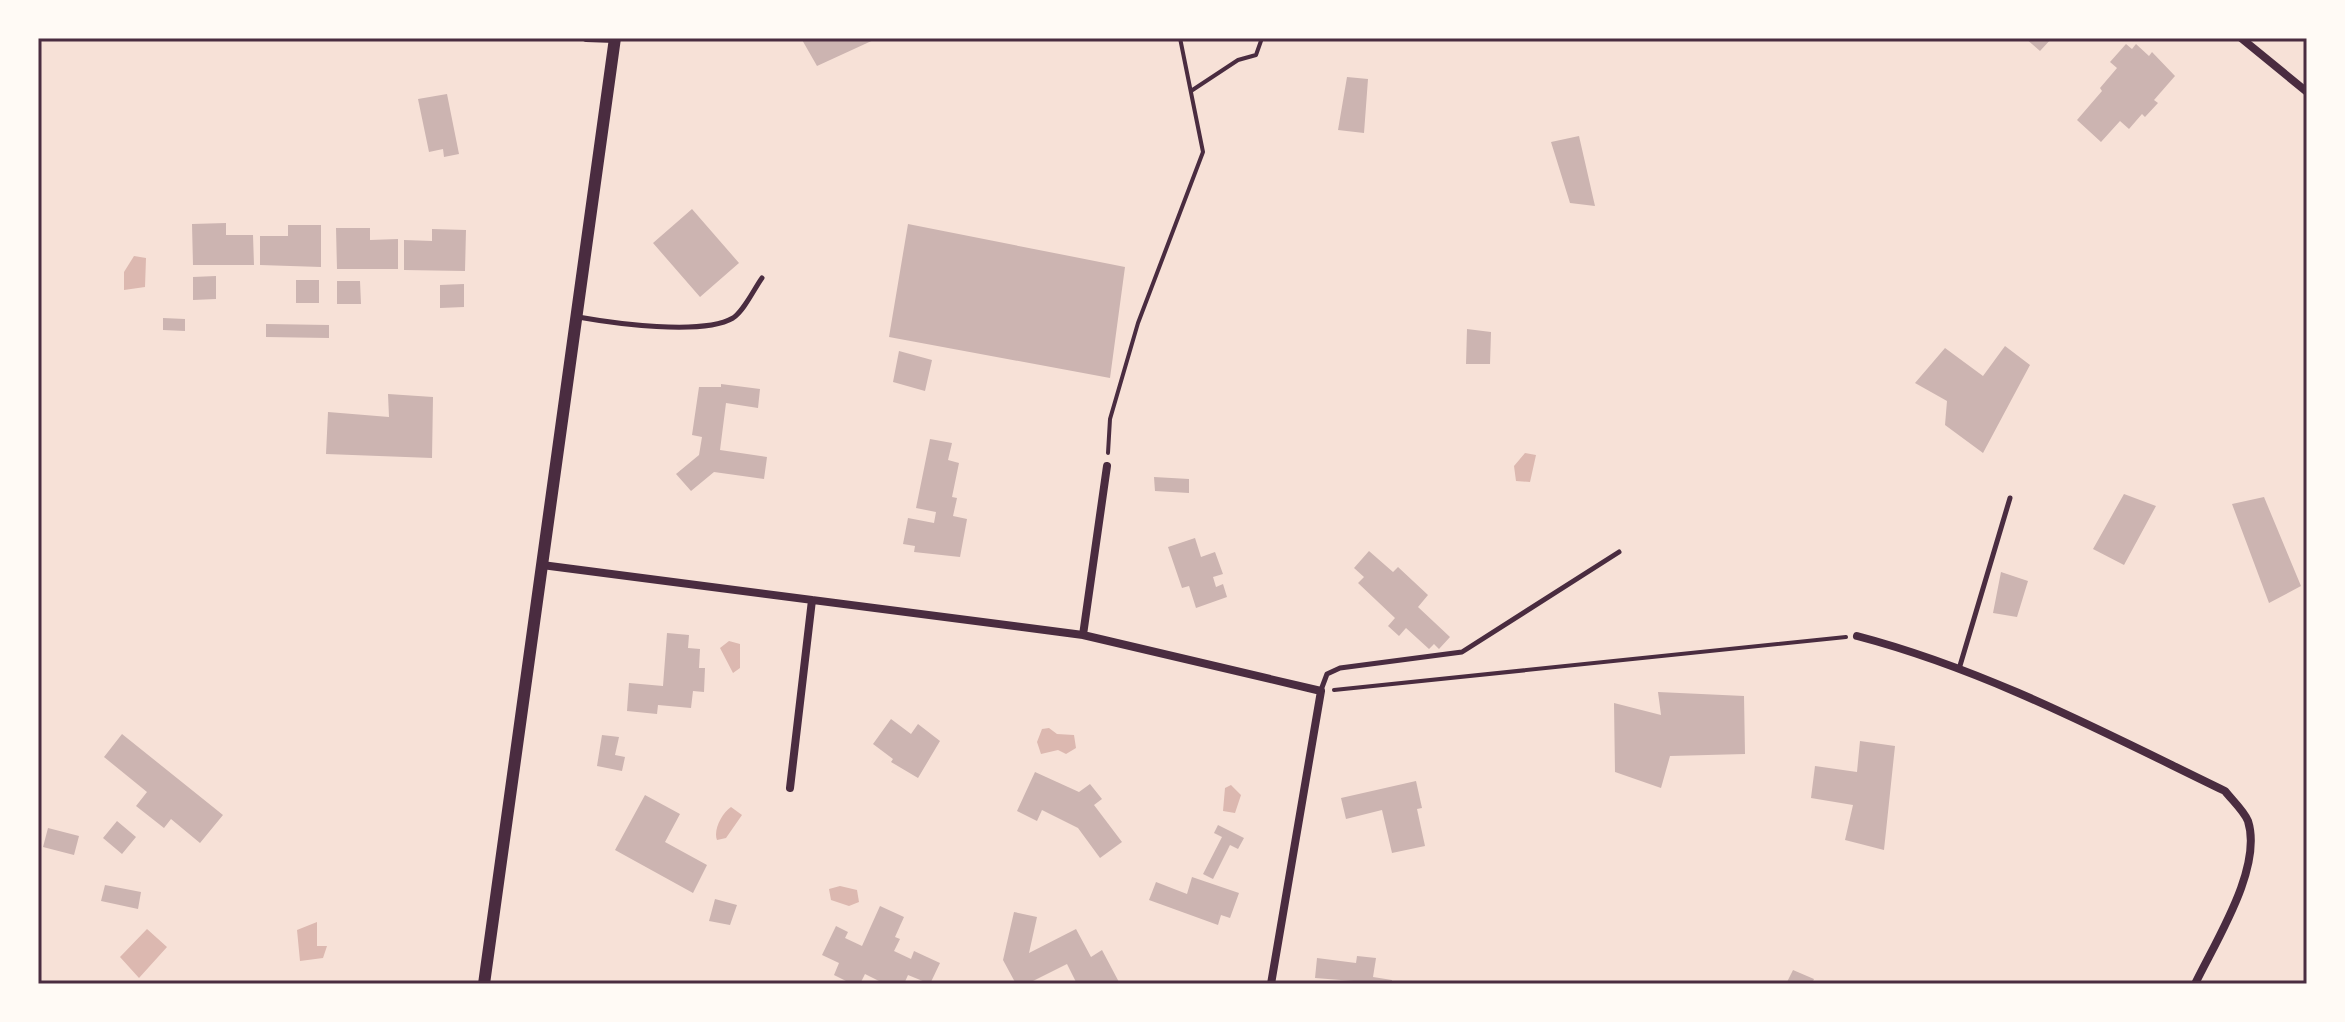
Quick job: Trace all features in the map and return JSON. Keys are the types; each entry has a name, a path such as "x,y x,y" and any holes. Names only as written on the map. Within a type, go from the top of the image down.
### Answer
{"street":[{"path":"484,984 615,38 586,38"},
{"path":"2241,38 2307,92"},
{"path":"1083,635 1107,466"},
{"path":"542,565 1083,635 1321,691 1271,984"},
{"path":"790,788 812,600"},
{"path":"1857,636 1911,650 2029,695 2225,791 2247,820 2251,850 2244,881 2195,984"}],"lane":[{"path":"577,317 632,326 717,323 734,318 762,278"},
{"path":"1959,669 2010,498"},
{"path":"1321,691 1327,674 1340,668 1462,652 1489,639 1619,552"}],"path":[{"path":"1107,466 1110,419 1138,323 1203,152 1180,38"},
{"path":"1191,91 1238,60 1256,55 1262,38"},
{"path":"1321,691 1857,636"}],"shaded area":[{"path":"134,256 146,258 145,287 124,290 124,272"},
{"path":"1525,453 1536,455 1530,482 1516,481 1514,466"},
{"path":"729,641 740,644 740,668 733,673 720,648"},
{"path":"1049,728 1057,734 1074,735 1076,748 1066,754 1058,750 1041,754 1037,742 1042,729"},
{"path":"1231,785 1241,795 1235,813 1223,811 1225,788"},
{"path":"731,807 742,815 726,838 717,840 719,822"},
{"path":"840,886 857,890 859,902 849,906 831,900 829,889"},
{"path":"317,922 317,946 327,946 323,958 300,961 297,930"},
{"path":"147,929 167,947 139,978 120,957"}],"building":[{"path":"801,38 878,38 817,66"},
{"path":"2025,38 2052,38 2040,51"},
{"path":"2126,44 2132,49 2136,44 2149,56 2152,52 2175,76 2154,100 2158,103 2145,117 2142,114 2129,129 2120,121 2101,142 2077,120 2117,68 2110,62"},
{"path":"1347,77 1368,79 1364,133 1338,130"},
{"path":"447,94 459,154 444,157 443,149 429,152 418,99"},
{"path":"1579,136 1595,206 1570,203 1551,142"},
{"path":"692,209 739,263 700,297 653,243"},
{"path":"226,223 226,235 253,235 254,265 193,265 192,224"},
{"path":"908,224 1125,267 1110,378 889,337"},
{"path":"288,225 321,225 321,267 260,265 260,236 288,236"},
{"path":"336,228 370,228 370,240 398,239 398,269 337,269"},
{"path":"432,229 466,230 465,271 404,270 404,240 432,241"},
{"path":"216,276 216,299 193,300 193,277"},
{"path":"296,280 319,280 319,303 296,303"},
{"path":"337,281 360,281 361,304 337,304"},
{"path":"464,284 464,307 440,308 440,285"},
{"path":"163,318 185,319 185,331 163,330"},
{"path":"266,324 329,325 329,338 266,337"},
{"path":"1467,329 1491,332 1490,364 1466,364"},
{"path":"2005,346 2030,365 1983,453 1945,425 1947,401 1915,383 1945,348 1983,376"},
{"path":"899,351 932,360 925,391 893,382"},
{"path":"721,384 760,389 758,408 726,403 720,450 767,457 764,479 714,472 691,491 676,474 699,455 702,437 692,435 699,387 721,387"},
{"path":"388,394 433,397 432,458 326,454 328,412 389,417"},
{"path":"930,439 952,443 948,460 959,463 952,497 957,498 953,516 967,519 960,557 914,552 915,546 903,544 908,518 934,523 936,512 916,508"},
{"path":"1154,477 1189,479 1189,493 1155,491"},
{"path":"2124,494 2156,506 2124,565 2093,549"},
{"path":"2264,497 2301,586 2269,603 2232,504"},
{"path":"1195,538 1201,557 1215,552 1223,574 1213,577 1216,587 1223,584 1227,597 1196,608 1189,586 1182,588 1168,547"},
{"path":"1369,551 1393,572 1398,567 1428,595 1418,607 1450,637 1439,649 1434,644 1429,649 1406,628 1399,636 1388,626 1395,618 1358,583 1364,577 1354,568"},
{"path":"2001,572 2028,581 2017,617 1993,613"},
{"path":"667,633 689,635 688,648 700,649 699,668 705,668 704,692 693,691 691,708 658,705 657,714 627,711 629,683 663,686"},
{"path":"1658,692 1744,696 1745,754 1670,756 1661,788 1615,772 1614,703 1661,715"},
{"path":"891,719 911,734 918,724 940,741 918,778 891,762 893,759 873,744"},
{"path":"122,734 223,815 200,843 171,819 164,828 136,806 147,792 104,757"},
{"path":"602,735 619,737 615,755 625,757 622,771 597,766"},
{"path":"1860,741 1895,746 1884,850 1845,840 1853,805 1811,798 1815,766 1857,772"},
{"path":"1035,772 1079,792 1090,784 1102,799 1094,805 1122,842 1100,858 1078,828 1042,810 1037,821 1017,811"},
{"path":"1416,781 1422,808 1417,809 1425,846 1392,853 1382,810 1346,819 1341,798"},
{"path":"645,795 680,814 665,842 707,865 693,893 615,850"},
{"path":"117,821 136,837 122,854 103,838"},
{"path":"1218,825 1244,838 1238,849 1230,845 1213,879 1203,874 1222,837 1214,833"},
{"path":"48,828 79,836 74,855 43,847"},
{"path":"1192,877 1239,893 1230,918 1221,915 1218,925 1149,900 1156,882 1187,894"},
{"path":"105,885 141,892 138,909 101,901"},
{"path":"715,899 737,905 730,925 709,921"},
{"path":"880,906 904,917 895,937 900,939 894,951 911,959 914,951 940,963 930,984 908,975 904,984 885,984 865,974 860,984 852,984 834,975 839,963 822,955 836,926 848,932 845,938 862,946"},
{"path":"1014,912 1037,917 1029,953 1076,929 1091,957 1102,950 1120,984 1077,984 1067,964 1033,981 1034,984 1016,984 1003,960"},
{"path":"1357,956 1376,958 1373,977 1392,980 1392,984 1315,978 1317,958 1356,963"},
{"path":"1793,970 1814,979 1812,984 1786,984"}]}
